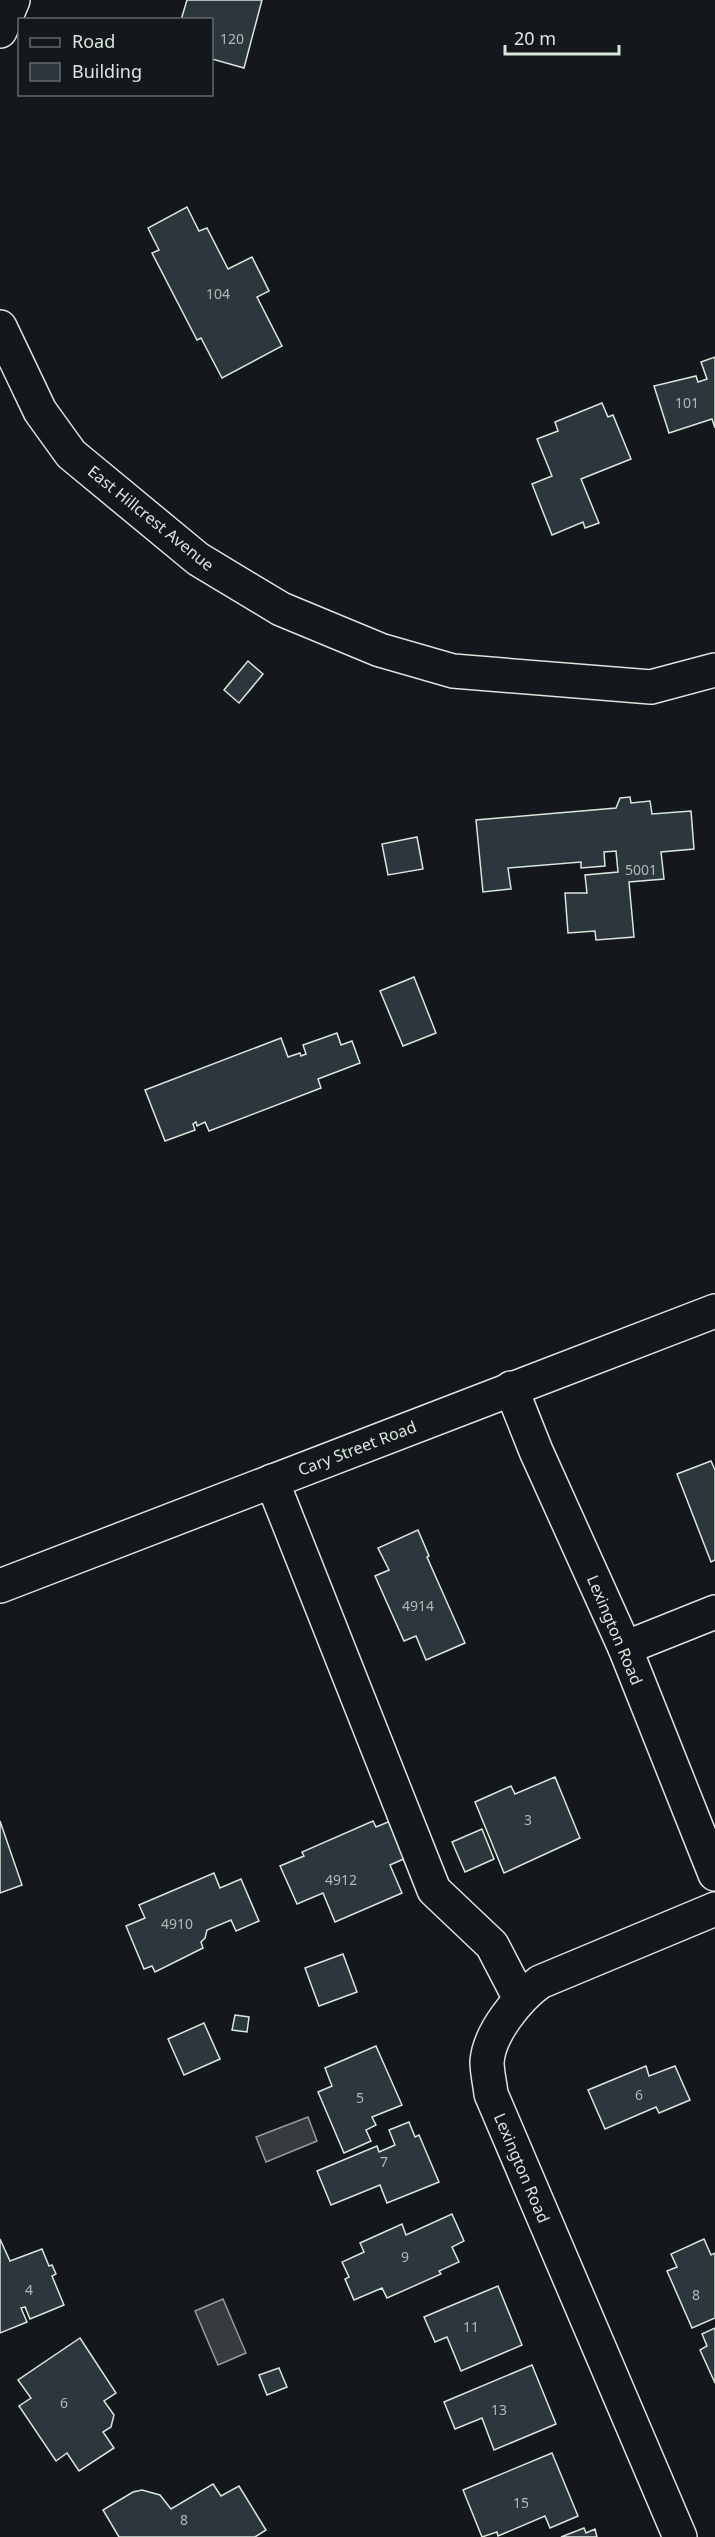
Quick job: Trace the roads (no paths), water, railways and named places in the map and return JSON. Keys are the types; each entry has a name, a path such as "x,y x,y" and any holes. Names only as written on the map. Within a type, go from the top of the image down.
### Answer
{"street":[{"path":"0,31 13,0"},
{"name":"East Hillcrest Avenue","path":"0,327 40,411 71,454 198,560 281,609 380,650 453,672 651,687 715,670"},
{"name":"Cary Street Road","path":"0,1586 715,1311"},
{"name":"Lexington Road","path":"511,1388 536,1451 624,1648 715,1874"},
{"path":"272,1481 434,1890 492,1945 519,1997"},
{"path":"624,1648 715,1612"},
{"name":"Lexington Road","path":"680,2537 491,2094 487,2060 499,2030 519,1997 540,1982 715,1909"}]}
